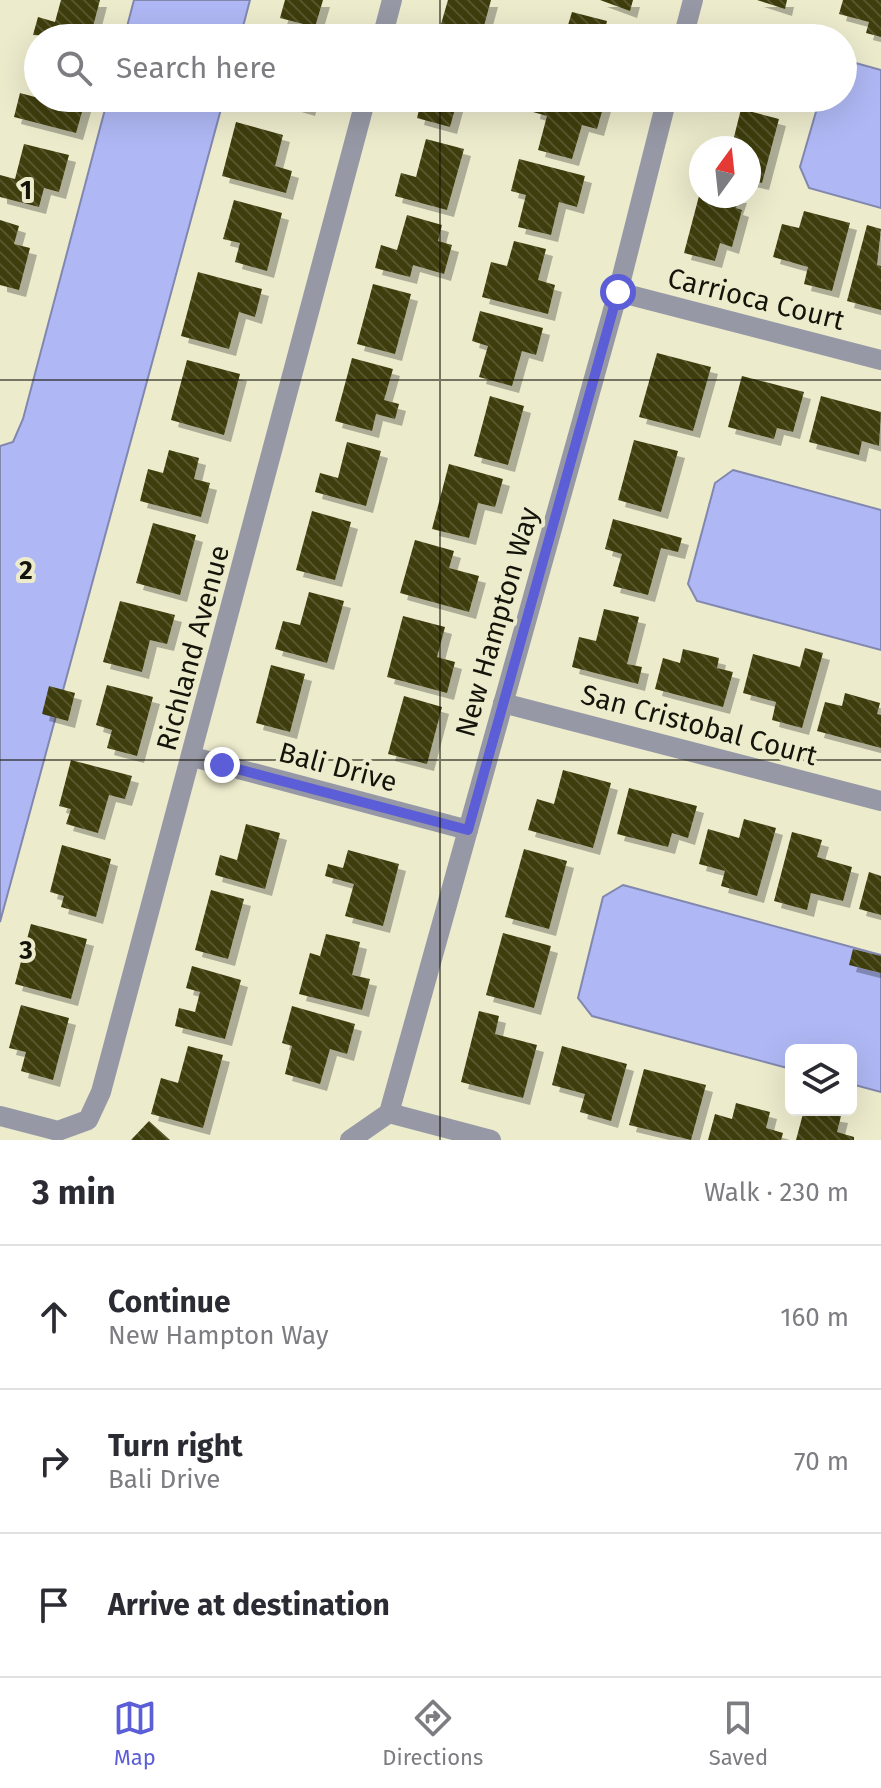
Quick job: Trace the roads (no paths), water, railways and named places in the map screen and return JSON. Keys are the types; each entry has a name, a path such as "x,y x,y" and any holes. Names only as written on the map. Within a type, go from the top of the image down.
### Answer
{"street":[{"path":"386,24 392,0"},
{"path":"687,24 693,0"},
{"name":"Richland Avenue","path":"0,1116 58,1131 88,1120 101,1092 193,757 362,112"},
{"name":"New Hampton Way","path":"389,1113 618,292 663,112"},
{"name":"Carrioca Court","path":"618,292 881,360"},
{"name":"San Cristobal Court","path":"503,703 881,801"},
{"name":"Bali Drive","path":"193,757 468,830"},
{"path":"350,1140 389,1113 491,1140"}],"water":[{"path":"134,0 250,0 244,24 128,24"},
{"path":"857,63 881,70 881,208 809,188 800,167 816,112 857,112"},
{"path":"104,112 220,112 0,922 0,446 13,442 23,419"},
{"path":"733,470 881,510 881,650 697,601 688,584 715,483"},
{"path":"623,885 881,955 881,1092 857,1086 857,1044 785,1044 785,1067 592,1016 578,998 603,897"}]}
